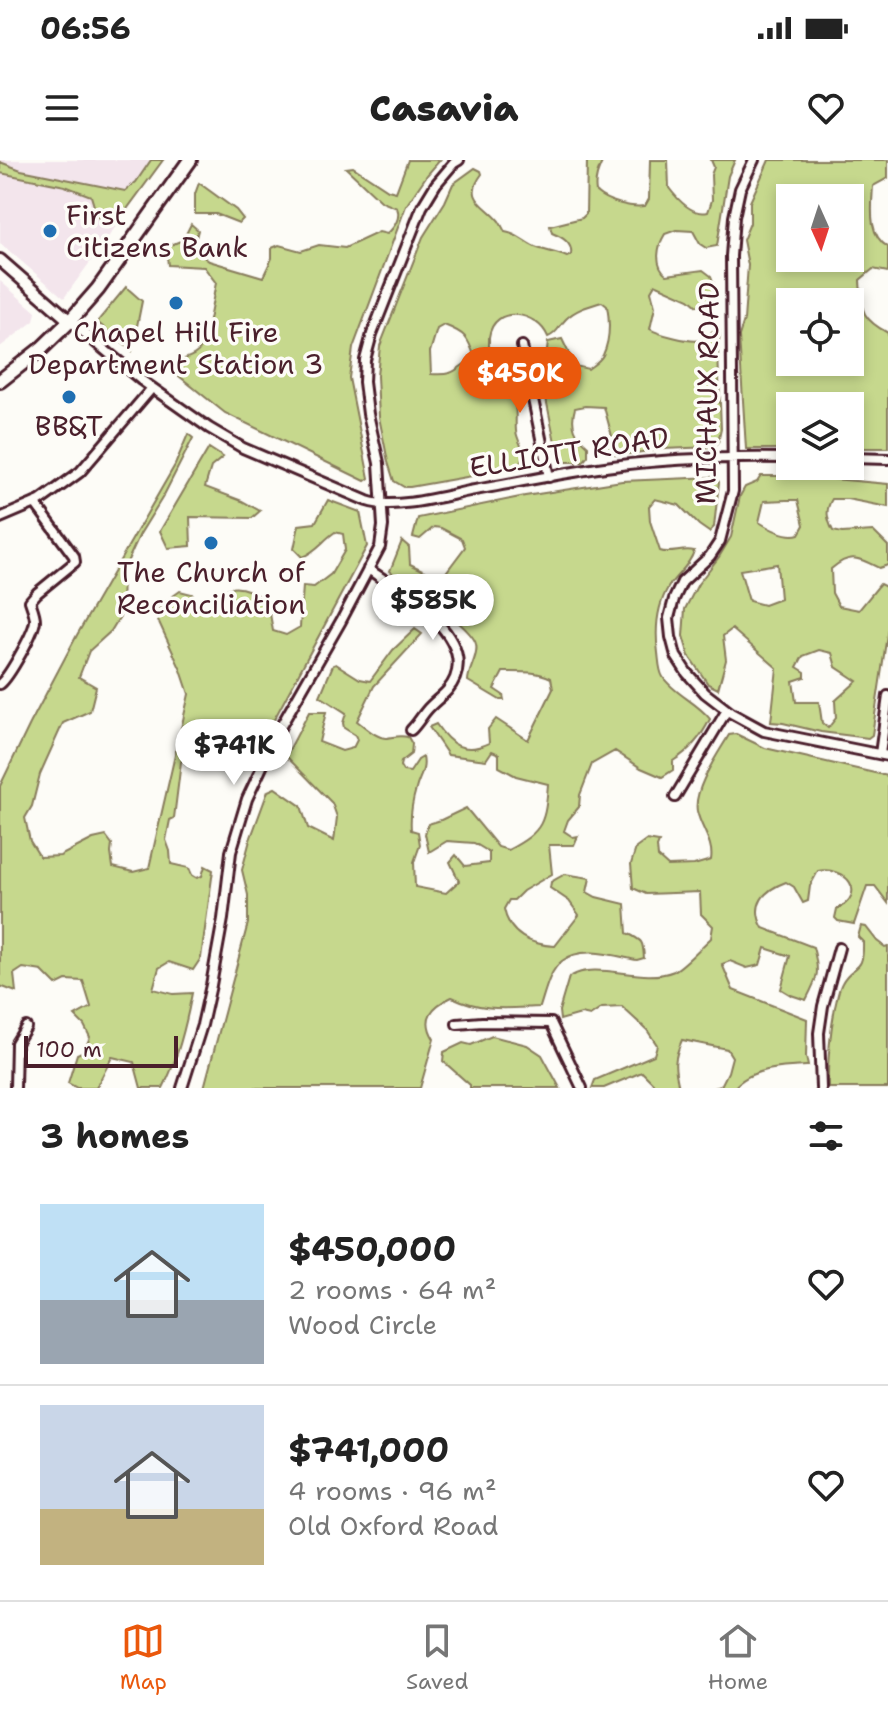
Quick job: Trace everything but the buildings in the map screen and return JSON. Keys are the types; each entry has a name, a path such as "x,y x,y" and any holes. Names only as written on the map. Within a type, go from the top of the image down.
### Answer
{"main road":[{"path":"0,381 42,348 98,289 190,160"}],"street":[{"path":"182,1088 205,1011 219,946 231,852 247,799 281,726 376,557 382,536 382,505 379,463 364,382 365,360 372,334 422,207 436,184 459,160"},
{"name":"MICHAUX ROAD","path":"754,160 740,189 731,256 733,491 720,541 710,556 682,582 674,599 669,618 671,637 676,656 705,693 764,731 884,755"},
{"name":"ELLIOTT ROAD","path":"0,260 152,388 198,421 243,448 291,470 382,505 612,466 673,459 776,458"},
{"path":"522,346 549,477"},
{"path":"0,518 35,503 80,472 152,388"},
{"path":"864,458 888,459"},
{"path":"0,684 9,674 33,629 35,620 30,601 75,562 74,556 35,503"},
{"path":"368,569 434,619 449,637 458,658 456,676 451,686 425,711 411,730"},
{"path":"884,755 888,696"},
{"path":"675,797 727,710"},
{"path":"821,1088 819,1033 839,948"},
{"path":"457,1024 551,1023 582,1088"},
{"path":"15,1088 16,1043 26,1027"}],"shaded area":[{"path":"0,160 164,160 64,298 0,243"},
{"path":"0,281 36,312 34,321 0,347"}],"green space":[{"path":"151,160 163,160 116,224 105,225 97,216 91,196 65,186 0,173 0,162 21,170 125,191 136,182"},
{"path":"408,160 440,160 406,206 353,348 349,378 369,478 365,481 225,413 179,376 174,365 195,354 203,343 216,283 204,267 168,265 166,247 183,240 191,224 198,230 193,249 209,261 263,277 272,258 272,248 279,245 301,251 319,245 345,248 379,232 387,234 396,222 397,208 382,202 346,168 353,167 396,192"},
{"path":"587,160 603,160 596,180 596,192 601,196 626,205 645,206 649,199 650,160 668,160 669,188 686,206 702,213 708,212 712,200 711,175 714,167 711,160 735,160 728,176 717,246 706,248 693,231 676,230 665,234 659,250 660,266 667,275 703,270 711,276 716,290 712,301 697,306 689,299 655,284 651,291 655,307 650,329 696,341 717,329 720,331 721,429 718,443 712,447 621,455 609,453 607,446 613,440 604,407 585,406 575,408 573,425 588,446 588,456 583,462 559,462 540,369 546,358 548,342 562,339 575,366 588,369 600,359 609,331 607,306 602,302 574,313 548,337 535,322 517,315 507,315 493,326 489,350 504,374 514,400 517,437 524,454 520,463 506,470 410,487 394,481 379,417 377,376 380,346 423,237 453,184 475,168 481,171 475,195 505,232 535,247 567,257 571,255 569,244 552,233 550,226 582,218 586,214","holes":["444,325 465,337 475,358 451,372 431,374 430,352 437,329"]},
{"path":"769,160 888,160 888,178 873,186 872,211 877,235 888,247 888,272 873,269 860,280 860,288 776,288 776,376 864,376 864,312 872,323 888,333 888,448 864,448 864,392 776,392 776,449 746,449 739,336 744,320 748,265 743,240 750,223 750,202"},
{"path":"199,183 236,210 243,219 239,223 216,214 195,214 195,194"},
{"path":"126,287 142,301 132,351 97,322"},
{"path":"188,434 193,438 123,571 122,613 111,631 89,651 79,677 96,687 90,711 63,723 40,774 32,806 25,818 30,841 40,857 60,856 93,839 106,836 112,844 113,867 133,872 149,868 189,694 158,620 157,612 165,602 180,591 192,594 201,608 214,609 223,606 227,589 243,589 268,602 273,631 286,635 300,627 303,586 314,587 331,574 345,550 343,534 335,532 302,557 294,549 299,525 315,523 328,500 360,512 367,546 254,757 244,769 232,774 214,761 186,754 181,762 174,818 170,820 166,840 171,864 189,868 197,878 202,876 205,866 213,870 201,958 193,970 169,962 159,968 153,989 173,994 192,993 181,1042 163,1088 141,1088 134,1062 112,1057 96,1088 77,1088 68,1083 77,1054 84,1051 90,1037 75,1016 91,1007 83,981 66,980 56,985 42,971 23,968 14,974 16,992 0,986 0,786 77,635 175,465"},
{"path":"209,448 223,457 211,467 205,487 260,511 252,518 190,517 191,546 168,548 160,531"},
{"path":"761,476 776,476 776,480 844,480 888,484 888,507 832,499 828,511 833,531 873,531 888,546 888,565 879,568 854,558 831,569 832,593 839,606 859,610 880,584 888,588 888,628 872,735 868,738 771,722 777,668 732,629 723,636 726,660 718,689 708,684 689,656 683,636 685,609 698,584 731,537 745,487 757,482","holes":["798,500 804,525 799,534 784,534 759,522 764,501","777,564 780,599 764,605 749,601 740,570","819,650 832,653 836,667 857,681 835,701 836,718 828,728 822,723 819,702 796,702 793,681 805,677 805,672 797,667 803,656"]},
{"path":"714,477 719,482 714,527 709,532 679,505 655,499 649,506 650,521 660,551 694,551 669,586 659,610 657,636 661,672 673,688 710,719 694,743 673,761 673,770 662,777 615,751 592,764 580,795 579,807 568,820 564,831 573,837 578,836 574,845 549,845 552,874 514,900 509,900 504,909 511,926 522,937 555,946 579,915 569,901 550,888 551,882 565,874 590,878 587,892 625,904 627,933 641,942 644,958 637,960 589,953 570,956 554,970 540,1007 495,1008 452,997 445,1001 434,1009 429,1019 434,1039 420,1088 204,1088 248,923 248,895 242,870 268,791 275,788 301,806 308,828 334,841 337,817 332,803 286,756 309,712 326,712 319,742 342,751 353,748 357,740 344,728 346,713 320,696 333,665 370,681 393,650 415,629 422,634 374,686 357,721 383,738 408,737 412,744 411,754 401,762 403,771 410,772 423,757 423,770 411,815 411,830 418,832 420,845 414,862 415,887 446,893 459,881 450,862 456,855 465,866 489,863 489,852 474,843 447,841 429,852 425,834 428,824 466,808 498,847 508,850 536,831 544,817 548,784 516,776 499,767 499,754 492,751 486,760 448,755 429,727 436,724 458,746 472,748 489,743 488,729 496,719 528,740 553,689 551,678 528,672 503,672 494,689 503,695 504,700 500,700 468,681 477,649 472,636 452,616 390,571 402,541 409,547 410,564 441,579 465,547 462,539 441,528 434,527 420,539 413,537 418,518 525,496 622,481"},
{"path":"736,734 765,748 888,776 888,903 875,886 867,886 854,924 838,921 835,918 837,909 846,903 852,889 844,877 828,871 818,871 810,886 808,901 803,903 794,887 786,882 771,889 761,899 758,912 763,928 813,947 817,975 806,1000 781,989 790,956 765,948 760,965 747,968 730,961 722,964 733,990 807,1019 808,1066 768,1070 749,1076 734,1088 714,1088 721,1086 728,1072 732,1057 727,1049 682,1040 675,1064 679,1088 654,1088 642,1072 604,1088 592,1088 595,1080 654,1055 657,1045 647,1030 622,1007 602,1008 590,1016 581,1014 560,1020 559,1011 569,977 593,970 661,975 674,971 711,938 713,926 701,914 700,892 646,894 633,888 631,864 636,848 647,840 659,842 658,857 668,866 694,865 711,860 711,847 699,818 697,802 702,782 713,762 729,735"},
{"path":"861,926 866,927 885,947 888,946 888,1088 828,1088 829,1048 835,1007 842,983 862,960 863,942 858,937"},
{"path":"492,1036 527,1045 542,1055 560,1088 470,1088 443,1061 444,1052 463,1043 471,1045"}],"place":[{"name":"First Citizens Bank","path":"50,231"},
{"name":"Chapel Hill Fire Department Station 3","path":"176,303"},
{"name":"BB&T","path":"69,397"},
{"name":"The Church of Reconciliation","path":"211,543"}]}
